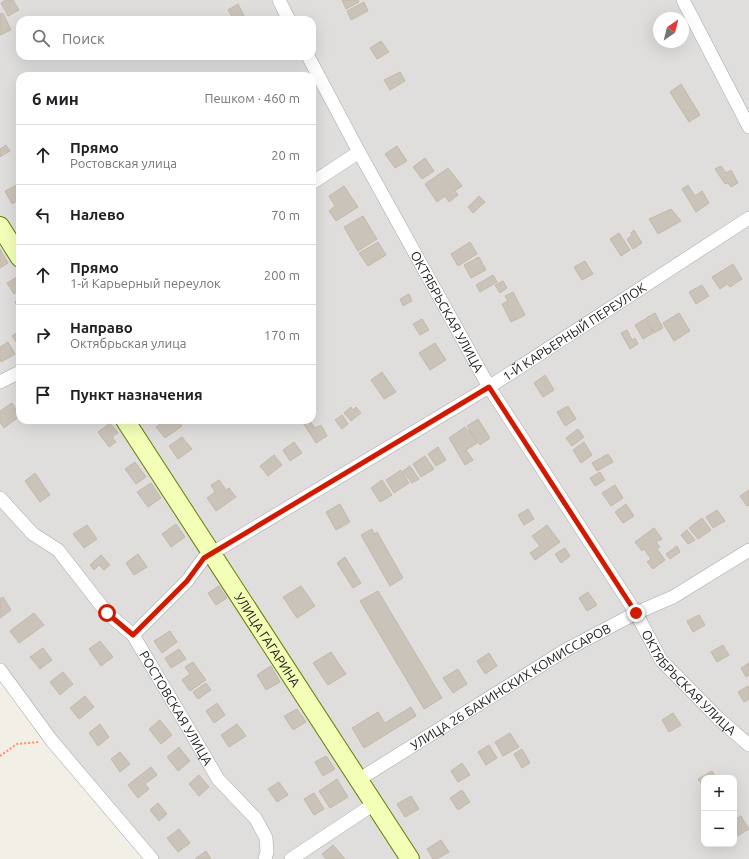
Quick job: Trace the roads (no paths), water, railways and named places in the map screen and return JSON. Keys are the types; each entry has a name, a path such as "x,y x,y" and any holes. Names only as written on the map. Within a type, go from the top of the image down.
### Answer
{"main road":[{"path":"0,226 16,252"},
{"name":"УЛИЦА ГАГАРИНА","path":"128,424 410,859"}],"street":[{"path":"279,0 288,16"},
{"path":"683,0 749,127"},
{"name":"ОКТЯБРЬСКАЯ УЛИЦА","path":"310,60 359,152 489,387 636,613 661,660 718,718 749,745"},
{"path":"316,179 359,152"},
{"name":"1-Й КАРЬЕРНЫЙ ПЕРЕУЛОК","path":"133,635 187,581 204,558 489,387 749,218"},
{"path":"0,382 16,374"},
{"name":"РОСТОВСКАЯ УЛИЦА","path":"0,498 33,534 58,550 107,613 133,635 218,779 256,819 266,838 267,852 265,859"},
{"name":"УЛИЦА 26 БАКИНСКИХ КОМИССАРОВ","path":"358,780 564,651 636,613 673,598 749,550"},
{"path":"0,670 52,741 152,859"},
{"path":"291,859 374,804"}]}
